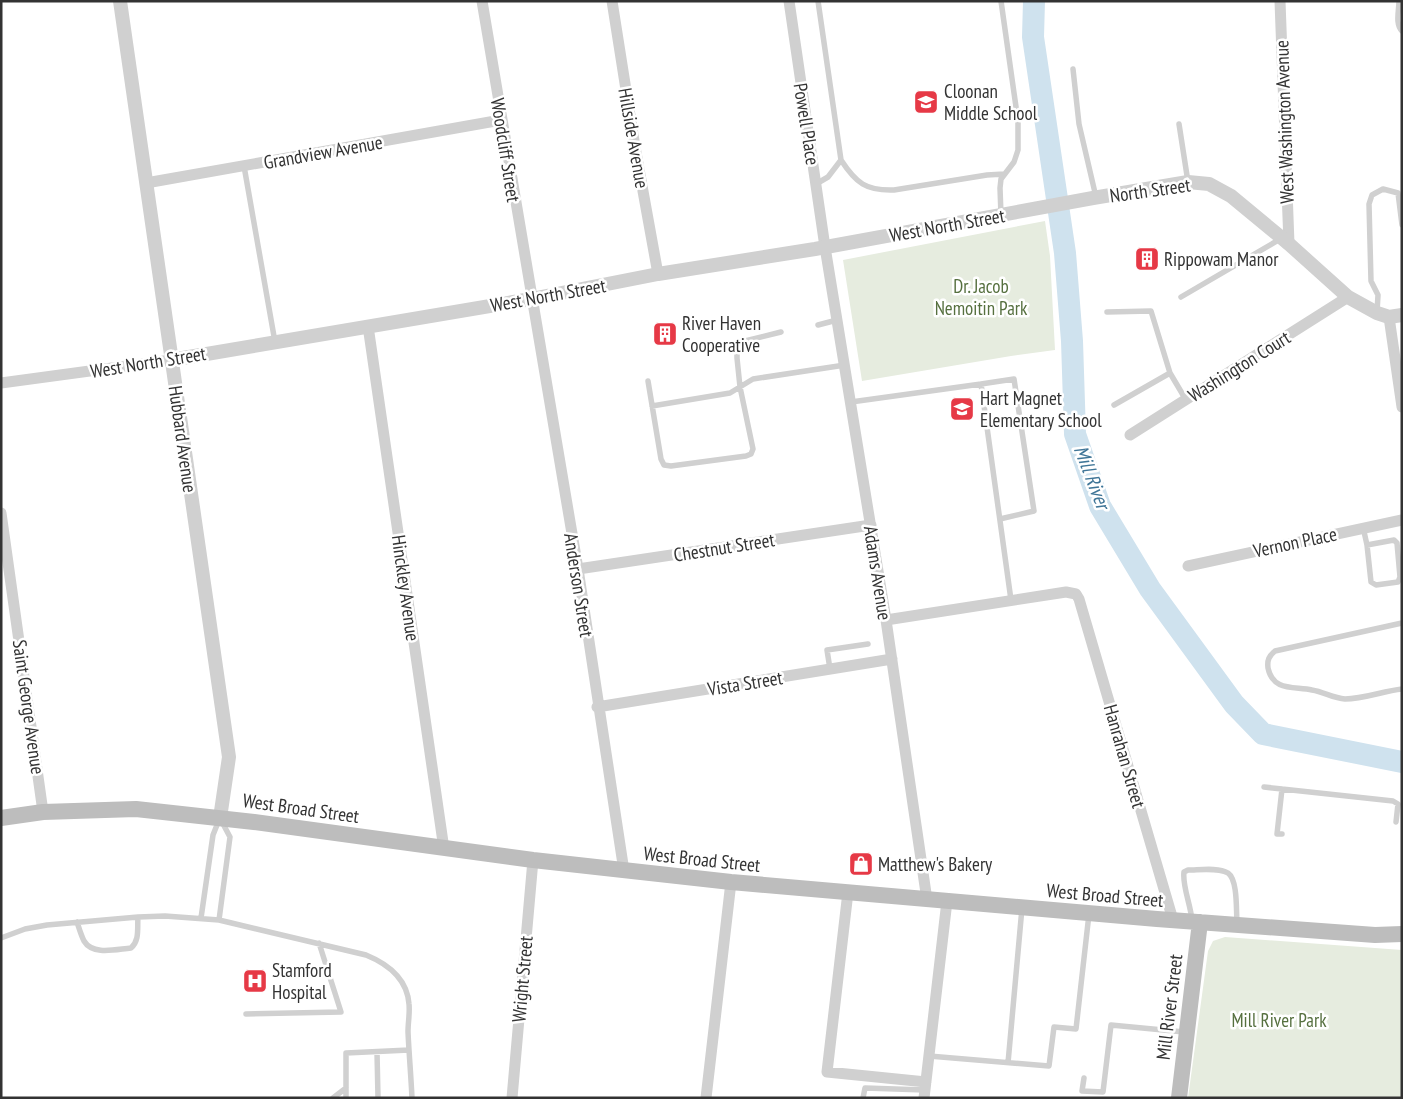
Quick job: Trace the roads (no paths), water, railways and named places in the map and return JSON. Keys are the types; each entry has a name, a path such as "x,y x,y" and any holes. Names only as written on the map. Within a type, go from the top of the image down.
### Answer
{"main road":[{"name":"West Broad Street","path":"1,818 43,812 136,809 220,818 533,860 731,882 1196,922 1375,935 1402,934"},
{"name":"Mill River Street","path":"1178,1098 1196,922"}],"street":[{"name":"Hubbard Avenue","path":"120,1 229,757 220,818"},
{"name":"Woodcliff Street","path":"482,1 531,298"},
{"name":"Hillside Avenue","path":"612,1 635,147 658,274"},
{"name":"Powell Place","path":"789,1 825,247"},
{"name":"West Washington Avenue","path":"1280,1 1285,241"},
{"name":"Grandview Avenue","path":"146,182 501,120"},
{"name":"North Street","path":"1094,198 1188,182 1217,187 1231,196 1285,241 1348,298 1389,315"},
{"name":"West North Street","path":"1,383 171,360 531,298 658,274 825,247 1094,198"},
{"name":"Adams Avenue","path":"825,247 886,620 927,900"},
{"name":"Anderson Street","path":"531,298 578,569 597,707 624,871"},
{"name":"Washington Court","path":"1130,435 1348,298"},
{"path":"1389,315 1402,407"},
{"name":"Hinckley Avenue","path":"368,326 444,849"},
{"name":"Saint George Avenue","path":"1,513 43,812"},
{"name":"Vernon Place","path":"1188,566 1402,520"},
{"name":"Chestnut Street","path":"578,569 871,525"},
{"name":"Hanrahan Street","path":"1011,600 1066,592 1074,593 1079,599 1173,920"},
{"path":"886,620 1011,600"},
{"name":"Vista Street","path":"597,707 892,659"},
{"name":"Wright Street","path":"512,1098 533,860"},
{"path":"706,1098 731,882"},
{"path":"848,892 827,1072 925,1090 947,901"}],"lane":[{"path":"818,1 840,160 855,178 871,188 894,190 1004,174"},
{"path":"1001,1 1018,121 1018,150 1014,162 1001,179 1001,215"},
{"path":"1399,1 1398,21 1399,28 1402,31"},
{"path":"1074,69 1079,124 1094,198"},
{"path":"1179,124 1188,182"},
{"path":"816,184 828,177 840,160"},
{"path":"244,166 275,342"},
{"path":"1389,315 1371,281 1369,204 1372,195 1383,189 1398,193 1402,226"},
{"path":"1181,297 1285,241"},
{"path":"1108,312 1151,311 1170,373 1186,400"},
{"path":"818,325 837,320"},
{"path":"648,381 661,459 664,465 671,466 746,456 751,454 753,449 740,386 738,350 740,344 745,341 781,332"},
{"path":"652,406 730,393 753,379 845,365"},
{"path":"1114,405 1170,373"},
{"path":"850,402 1014,379 1034,511 1000,519"},
{"path":"981,384 1011,600"},
{"path":"1363,528 1372,582 1376,586 1398,582 1400,578 1397,543 1394,540 1367,545"},
{"path":"1402,623 1275,651 1269,656 1267,663 1269,672 1280,684 1290,688 1311,689 1331,697 1345,699 1360,698 1402,689"},
{"path":"830,669 827,650 868,644"},
{"path":"1264,787 1393,800 1398,804 1396,822"},
{"path":"1282,789 1277,834 1282,834"},
{"path":"201,918 213,835 220,818"},
{"path":"219,920 230,837 220,818"},
{"path":"1196,922 1183,880 1184,872 1188,870 1216,870 1228,873 1232,879 1236,898 1237,924"},
{"path":"1008,1063 1022,908"},
{"path":"929,1056 1049,1066 1054,1027 1076,1029 1090,913"},
{"path":"77,922 84,941 91,948 101,950 131,948 137,940 138,917"},
{"path":"1,938 25,929 77,922 138,917 201,918 219,920 366,954 382,962 396,973 406,988 412,1098"},
{"path":"246,1014 341,1012 318,943"},
{"path":"1084,1078 1082,1091 1103,1092 1111,1025 1186,1032"},
{"path":"346,1098 346,1053 410,1050"},
{"path":"377,1052 378,1098"},
{"path":"333,1098 346,1088"},
{"path":"863,1098 864,1088 925,1090"}],"waterway":[{"name":"Mill River","path":"1034,1 1033,37 1065,253 1072,341 1075,434 1100,506 1150,589 1234,704 1263,734 1402,762"}],"place":[{"name":"Cloonan Middle School","path":"926,102"},
{"name":"Rippowam Manor","path":"1147,259"},
{"name":"River Haven Cooperative","path":"665,334"},
{"name":"Hart Magnet Elementary School","path":"962,409"},
{"name":"Matthew's Bakery","path":"861,864"},
{"name":"Stamford Hospital","path":"255,981"}],"park label":[{"name":"Dr. Jacob Nemoitin Park","path":"981,297"},
{"name":"Mill River Park","path":"1279,1020"}]}
